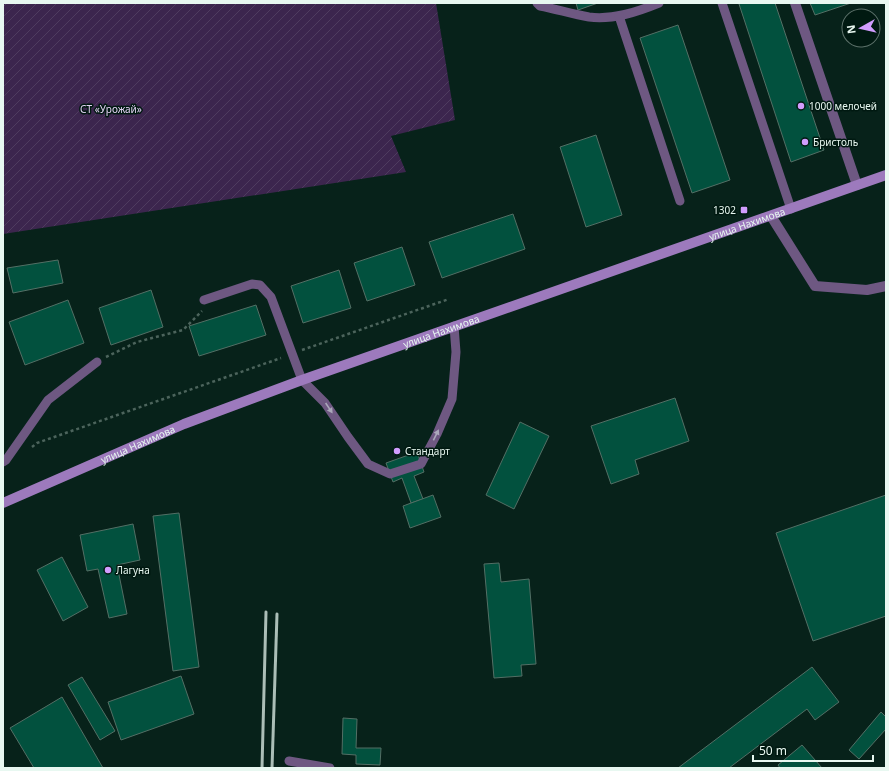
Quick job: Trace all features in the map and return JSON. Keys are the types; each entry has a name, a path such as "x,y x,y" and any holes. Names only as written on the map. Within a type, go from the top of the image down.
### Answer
{"main road":[{"name":"улица Нахимова","path":"3,503 184,424 302,380 886,175"}],"street":[{"path":"795,3 857,185"},
{"path":"771,216 815,286 867,290 886,286"}],"lane":[{"path":"537,3 540,6 590,17 619,16 640,11 659,3"},
{"path":"722,3 791,209"},
{"path":"619,16 680,201"},
{"path":"204,300 252,284 260,285 271,297 302,380 326,404 368,464 390,474 421,464 437,434 452,399 456,352 454,326"},
{"path":"3,462 6,460 48,400 97,362"},
{"path":"289,762 330,768"}],"path":[{"path":"31,447 37,443 449,299"},
{"path":"97,362 138,342 183,330 204,309 204,300"}],"green space":[{"name":"СТ «Урожай»","path":"3,3 436,3 455,120 391,136 406,172 3,234"}],"building":[{"path":"576,3 598,3 578,10"},
{"path":"775,3 824,150 791,162 739,4"},
{"path":"810,3 851,3 815,15"},
{"path":"678,25 730,180 692,193 640,38"},
{"path":"596,135 622,215 586,227 560,147"},
{"path":"513,214 525,249 442,278 429,242"},
{"path":"402,247 415,285 367,301 354,263"},
{"path":"58,260 63,283 13,293 7,268"},
{"path":"339,270 351,308 303,323 291,286"},
{"path":"151,290 163,327 111,345 99,308"},
{"path":"68,300 84,343 25,365 9,322"},
{"path":"256,305 266,335 199,356 189,326"},
{"path":"675,398 689,441 635,460 639,474 611,484 591,426"},
{"path":"520,422 549,436 514,509 486,495"},
{"path":"417,452 424,472 414,476 423,499 411,503 402,478 393,482 386,463"},
{"path":"433,495 441,517 410,528 403,506"},
{"path":"886,495 886,616 813,641 776,533"},
{"path":"179,513 199,667 173,671 153,516"},
{"name":"Лагуна","path":"133,524 140,560 117,565 127,614 109,618 98,569 87,571 80,535"},
{"path":"62,557 88,607 63,621 37,570"},
{"path":"499,563 501,582 529,579 536,664 521,665 522,676 494,678 484,564"},
{"path":"812,667 839,702 815,720 807,709 729,768 678,768"},
{"path":"181,676 194,714 121,740 108,702"},
{"path":"82,677 115,731 100,740 68,685"},
{"path":"62,697 103,768 34,768 10,728"},
{"path":"881,712 886,717 886,729 859,759 849,750"},
{"path":"343,718 357,719 356,748 381,748 380,765 356,764 356,755 342,754"},
{"path":"802,745 822,768 780,768 778,765"}],"railway":[{"path":"262,768 266,612"},
{"path":"272,768 277,614"}],"place":[{"name":"1000 мелочей","path":"801,106"},
{"name":"Бристоль","path":"805,142"},
{"name":"1302","path":"744,210"},
{"name":"Стандарт","path":"397,451"},
{"name":"Лагуна","path":"108,570"}]}
